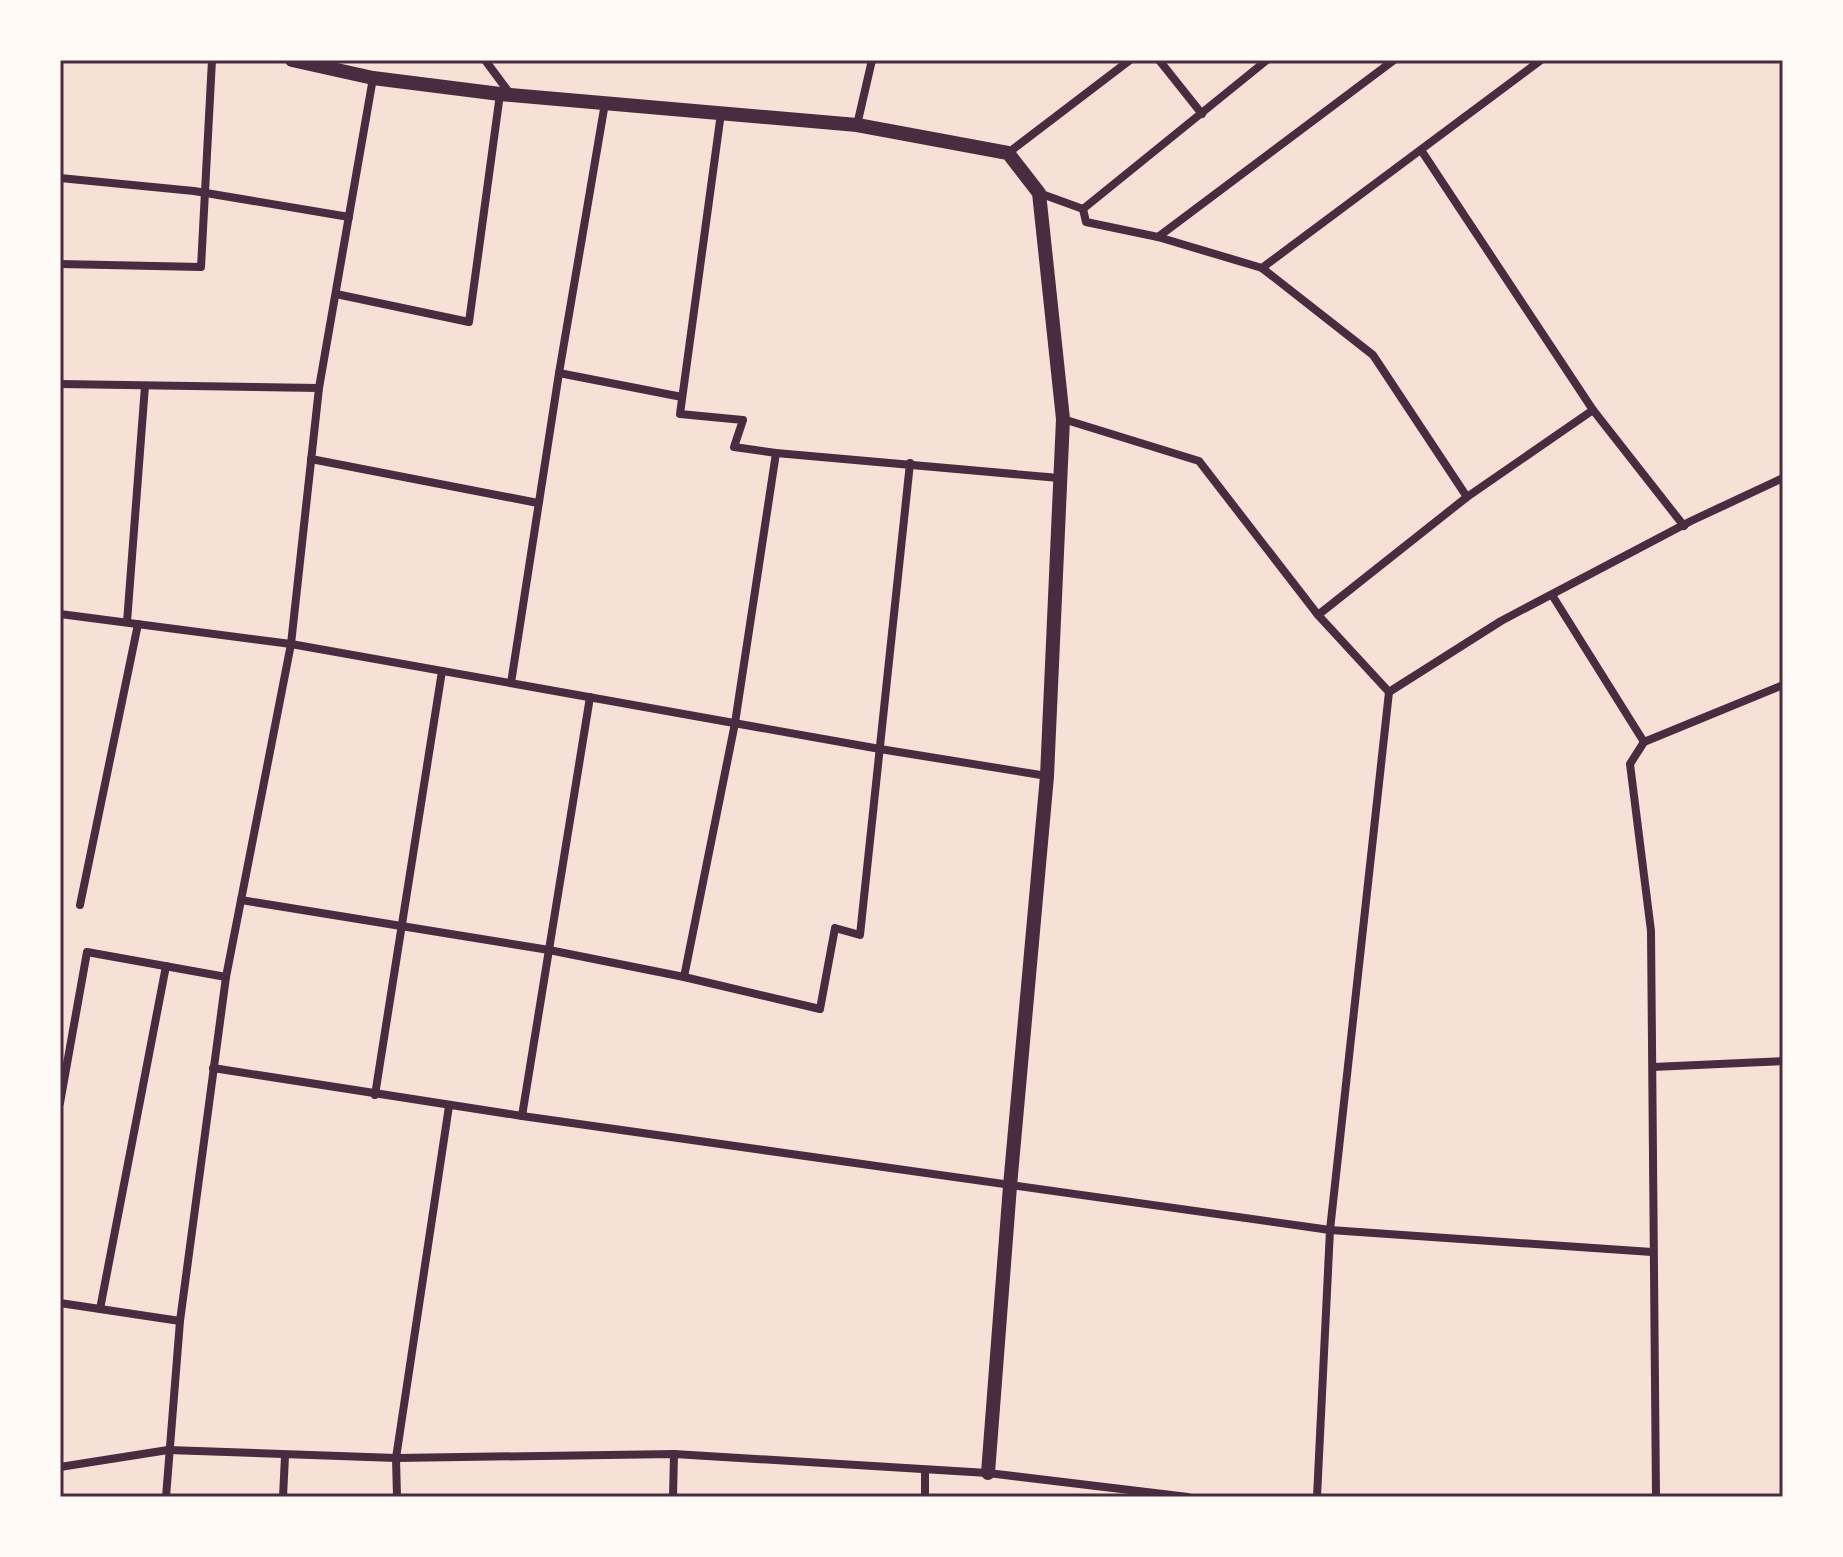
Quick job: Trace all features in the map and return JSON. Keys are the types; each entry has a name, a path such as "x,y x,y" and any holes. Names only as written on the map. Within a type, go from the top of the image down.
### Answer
{"street":[{"path":"60,264 201,267 212,60"},
{"path":"292,60 373,78 506,95 857,125 1008,153 1039,193 1063,419 1047,776 988,1473"},
{"path":"336,294 469,322 506,95 485,60"},
{"path":"857,125 872,60"},
{"path":"1008,153 1130,60"},
{"path":"1159,60 1202,114"},
{"path":"1083,209 1267,60"},
{"path":"1158,237 1394,60"},
{"path":"1262,268 1541,60"},
{"path":"166,1497 180,1321 226,977 291,644 319,388 373,78"},
{"path":"511,683 605,103"},
{"path":"721,113 680,414 743,420 734,447 1059,478"},
{"path":"1421,150 1593,410 1684,526"},
{"path":"60,178 205,194 349,217"},
{"path":"1039,193 1083,209"},
{"path":"1083,209 1086,222 1158,237 1262,268 1373,355 1467,497"},
{"path":"559,373 682,397"},
{"path":"60,384 319,388"},
{"path":"127,622 145,386"},
{"path":"1318,615 1467,497 1593,410"},
{"path":"1063,419 1199,461 1318,615 1389,692 1330,1230 1317,1497"},
{"path":"684,977 735,723 776,453"},
{"path":"311,459 538,503"},
{"path":"241,900 549,950 820,1009 835,928 860,935 910,463"},
{"path":"1389,692 1501,621 1783,478"},
{"path":"1552,595 1644,742"},
{"path":"60,614 291,644 1047,776"},
{"path":"80,905 138,624"},
{"path":"375,1095 442,671"},
{"path":"1656,1497 1651,931 1630,764 1644,742 1783,685"},
{"path":"522,1116 590,697"},
{"path":"60,1103 87,952 226,977"},
{"path":"100,1309 166,966"},
{"path":"1653,1067 1783,1061"},
{"path":"213,1068 449,1106 1330,1230 1652,1252"},
{"path":"397,1497 396,1458 449,1106"},
{"path":"60,1303 180,1321"},
{"path":"60,1467 168,1450 396,1458 674,1454 988,1473 1188,1497"},
{"path":"673,1497 674,1454"},
{"path":"283,1497 285,1456"},
{"path":"925,1470 925,1497"}]}
